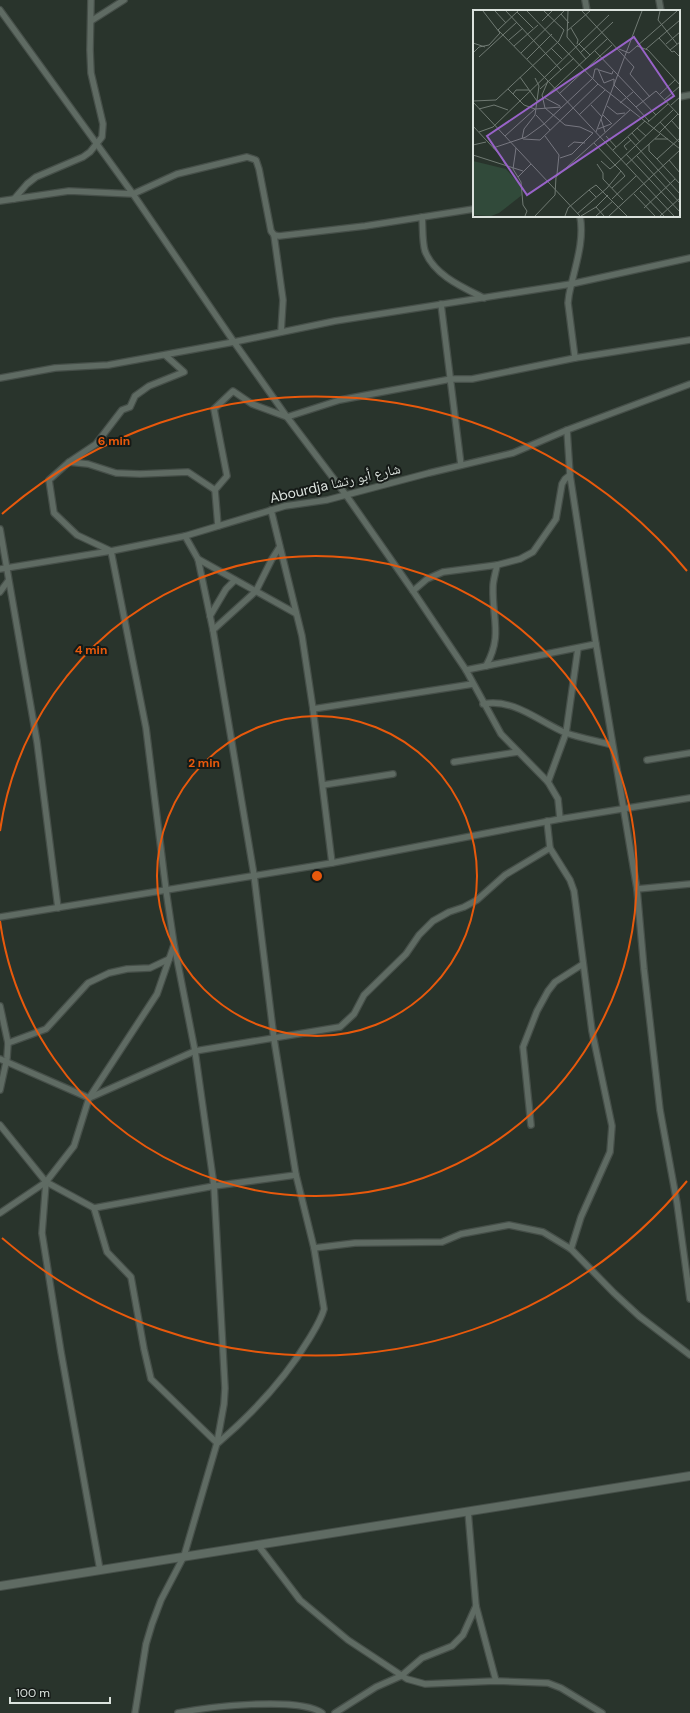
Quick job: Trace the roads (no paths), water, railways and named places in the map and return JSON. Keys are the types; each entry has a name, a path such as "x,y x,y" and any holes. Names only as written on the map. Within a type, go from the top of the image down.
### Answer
{"street":[{"path":"14,199 27,184 36,177 83,157 102,137 103,124 91,73 91,0"},
{"path":"91,21 124,0"},
{"path":"585,0 587,10"},
{"path":"660,0 661,10"},
{"path":"0,10 133,194 287,417 346,496 413,591 466,670 501,734 548,782 558,799 560,819"},
{"path":"680,97 690,95"},
{"path":"0,201 69,191 133,194 177,174 247,157 256,160 271,231 274,235 283,300 281,332"},
{"path":"274,235 279,236 473,209"},
{"path":"422,217 425,251 439,273 484,298"},
{"path":"575,358 568,303 581,238 582,225 580,217"},
{"path":"0,378 55,368 108,365 234,342 335,321 571,284 690,258"},
{"path":"441,304 461,465"},
{"path":"218,526 215,490 227,476 214,409 233,390 252,404 287,417 340,400 451,379 472,379 575,358 690,340"},
{"path":"135,1713 146,1644 161,1600 184,1556 218,1444 224,1404 225,1388 214,1186 195,1051 174,944 146,728 111,551 76,535 54,513 49,480 69,462 96,444 122,410 130,407 135,396 149,386 184,372 165,355"},
{"name":"Abourdja شارع أبو رتشا","path":"3,568 111,551 185,536 285,506 346,496 461,465 514,453 567,430 690,384"},
{"path":"567,430 570,475 612,745 637,889 660,1110 677,1203 690,1299"},
{"path":"69,462 88,464 116,473 140,474 188,472 215,490"},
{"path":"413,591 427,579 443,572 497,565 520,559 533,552 556,519 562,484 570,475"},
{"path":"271,510 279,548 302,636 313,709 332,863"},
{"path":"0,530 3,568"},
{"path":"185,536 198,559 213,630 254,875 274,1039 296,1175 314,1248 324,1309 321,1318 294,1364 239,1425 218,1444"},
{"path":"213,630 256,591 279,548"},
{"path":"198,559 295,613"},
{"path":"0,563 8,581 37,742 58,908"},
{"path":"486,666 493,653 496,642 496,618 493,585 497,565"},
{"path":"210,616 226,589 235,580"},
{"path":"0,592 8,581"},
{"path":"466,670 596,644"},
{"path":"548,782 566,733 578,648"},
{"path":"313,709 473,684"},
{"path":"484,704 498,702 517,708 566,733 612,745"},
{"path":"454,762 518,752"},
{"path":"647,760 690,753"},
{"path":"323,785 393,774"},
{"path":"0,917 332,863 547,821 690,798"},
{"path":"547,821 550,848 570,880 574,891 592,1031 612,1126 610,1152 581,1217 571,1249"},
{"path":"0,1059 90,1098 195,1051 340,1027 354,1014 364,995 406,954 419,935 433,921 449,912 464,907 477,900 505,875 550,848"},
{"path":"637,889 690,884"},
{"path":"0,1213 46,1182 74,1146 90,1098 157,994 174,944"},
{"path":"8,1043 46,1029 88,983 109,973 127,969 150,968 169,960"},
{"path":"531,1125 523,1046 537,1011 548,991 555,982 583,964"},
{"path":"0,1006 8,1043 6,1062 0,1090"},
{"path":"0,1125 46,1182 94,1208 214,1186 296,1175"},
{"path":"46,1182 42,1233 61,1352 100,1570"},
{"path":"94,1208 108,1252 131,1277 151,1379 218,1444"},
{"path":"314,1248 355,1242 442,1242 461,1234 509,1225 543,1232 571,1249 639,1316 690,1354"},
{"path":"0,1586 690,1476"},
{"path":"468,1511 476,1606 496,1681"},
{"path":"258,1545 300,1600 348,1640 401,1676 413,1682 424,1684 496,1681 539,1682 553,1684 602,1713"},
{"path":"336,1713 376,1687 401,1676 422,1658 448,1649 456,1643 466,1630 476,1606"},
{"path":"178,1713 234,1705 264,1704 311,1707 322,1713"}]}
